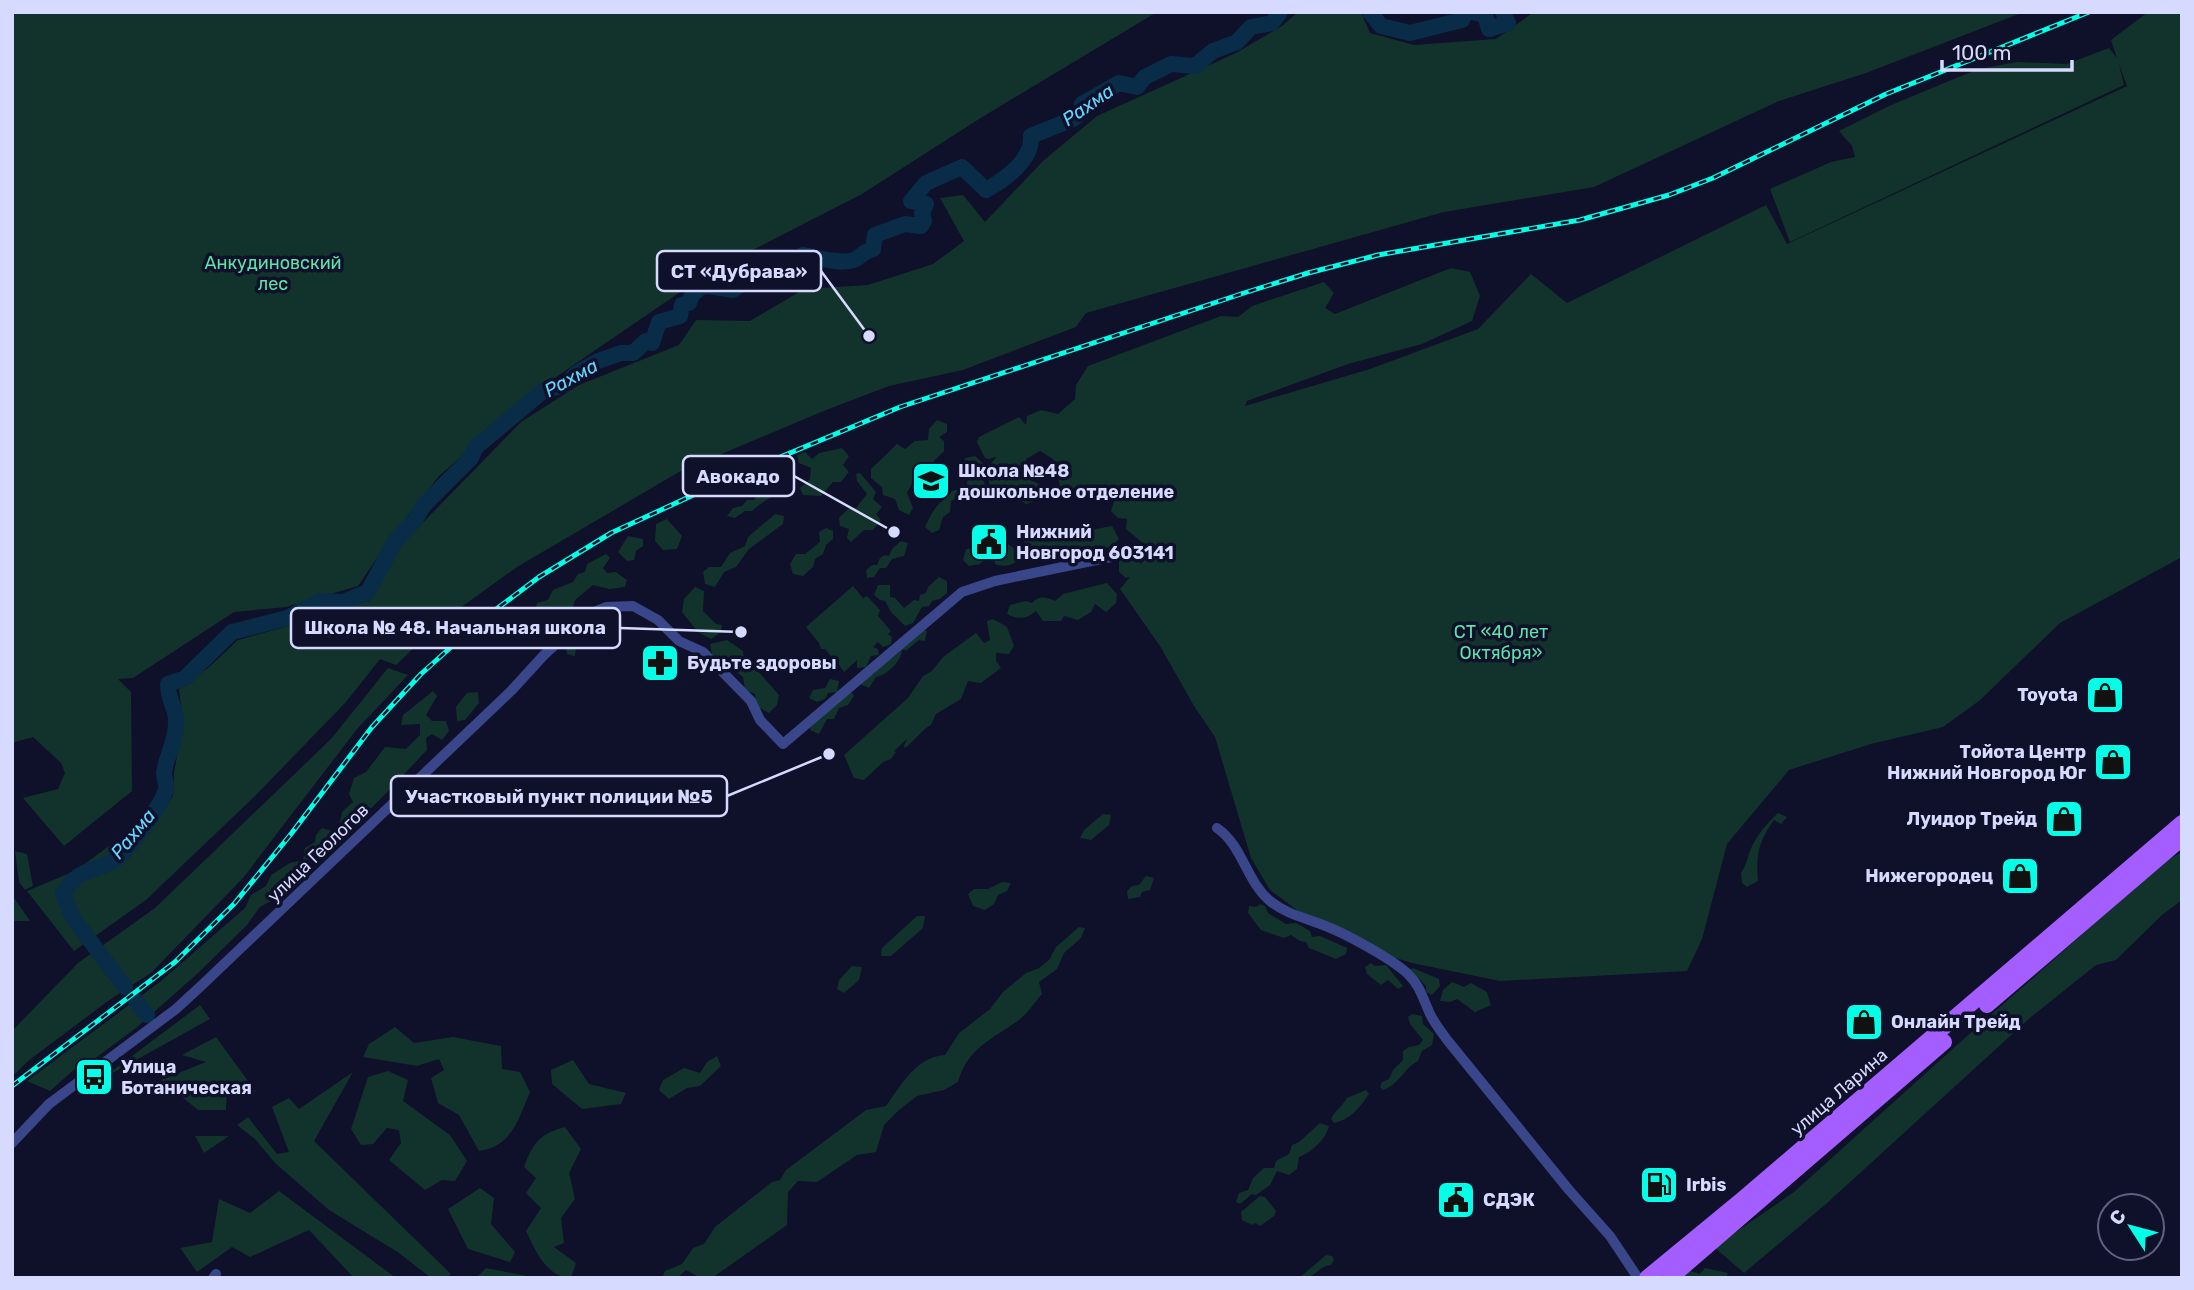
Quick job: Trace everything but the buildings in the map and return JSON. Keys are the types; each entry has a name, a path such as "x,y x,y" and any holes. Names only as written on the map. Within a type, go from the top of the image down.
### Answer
{"main road":[{"name":"улица Ларина","path":"1647,1278 2182,823"},
{"name":"улица Ларина","path":"1670,1278 2182,838"}],"street":[{"name":"улица Геологов","path":"12,1143 49,1104 176,1009 589,614 606,607 634,606 658,620 680,641 703,652 751,701 760,720 783,744 962,592 995,581 1116,555"},
{"path":"1217,828 1227,835 1262,893 1271,902 1300,919 1324,925 1386,957 1415,982 1422,992 1431,1017 1448,1041 1569,1190 1610,1236 1638,1278"}],"green space":[{"name":"Анкудиновский лес","path":"12,12 1157,12 979,119 862,194 708,273 540,388 439,476 392,536 358,586 286,607 234,612 133,678 118,679 131,692 132,791 64,846 23,798 58,789 65,773 61,763 33,737 12,743"},
{"path":"1298,12 1361,12 1370,33 1414,45 1496,39 1534,12 2024,12 1866,73 1779,101 1594,187 1444,212 1086,313 1076,327 963,370 889,386 679,472 517,567 442,621 396,665 380,659 346,702 256,795 146,900 74,951 27,891 75,871 113,843 146,834 173,796 183,722 179,689 208,668 238,640 370,600 401,545 521,422 579,385 679,345 696,320 750,321 804,289 868,285 933,264 964,241 940,198 963,195 985,222 1043,161 1097,116 1236,53 1282,26"},
{"name":"СТ «40 лет Октября»","path":"2148,12 2182,12 2182,557 2060,623 1979,701 1943,727 1871,744 1789,770 1727,844 1702,939 1687,971 1500,981 1389,956 1305,916 1270,890 1251,858 1215,737 1160,646 1120,589 1130,577 1126,578 1119,572 1119,555 1125,545 1133,545 1143,555 1140,565 1155,548 1150,549 1126,529 1127,519 1118,518 1111,511 1114,502 1101,491 1077,486 1073,494 1061,490 1053,459 1040,451 1026,459 1028,479 1039,484 1040,499 1026,504 1009,493 997,497 989,483 988,468 996,457 985,458 977,442 979,437 1019,417 1026,425 1027,416 1041,410 1058,414 1075,399 1076,385 1088,366 1221,316 1238,317 1252,306 1324,282 1334,293 1325,308 1335,314 1451,268 1470,272 1480,296 1472,321 1422,344 1348,364 1247,401 1245,406 1370,369 1478,329 1531,274 1567,303 1766,205 1787,244 2127,86 2119,64 2124,85 1790,242 1770,189 1831,162 1855,157 1852,146 1839,131 1889,106 1978,69 2017,62 2067,64 2109,48 2117,58 2111,40"},
{"path":"937,420 947,424 947,432 939,437 944,441 944,451 912,483 907,493 913,508 909,515 899,510 895,499 883,495 882,487 871,478 871,469 897,444 905,449 915,441 928,440 929,429"},
{"path":"842,448 849,456 843,465 849,472 841,482 833,482 821,496 803,495 800,488 810,479 811,468 799,463 797,455 805,452 812,459 819,453"},
{"path":"975,456 984,464 982,477 985,485 976,492 966,488 969,474 963,468 965,458"},
{"path":"860,473 876,492 873,499 882,507 876,514 881,520 873,530 864,530 851,542 847,538 849,529 840,526 839,518 848,509 856,508 867,494 857,481 856,474"},
{"path":"775,482 791,482 789,488 752,511 745,511 735,518 727,516 733,508 742,506 747,500 754,500 759,492"},
{"path":"959,489 959,497 951,501 950,512 943,517 939,530 932,533 925,527 933,512 952,491"},
{"path":"775,514 784,516 783,524 749,549 736,567 724,572 715,587 705,584 703,572 709,567 721,567 730,553 745,546 748,537"},
{"path":"667,519 682,536 677,549 663,550 655,541 656,524"},
{"path":"1112,526 1119,539 1106,548 1089,546 1080,556 1068,555 1059,549 1027,553 1013,564 995,564 994,554 997,549 1008,544 1015,549 1023,546 1025,539 1040,537 1044,542 1068,539 1074,533"},
{"path":"826,528 833,531 833,539 826,545 823,554 815,559 813,567 803,576 793,574 790,564 796,554 805,554 820,542 819,532"},
{"path":"628,536 643,539 643,546 636,551 634,560 627,561 618,552"},
{"path":"901,541 908,543 904,556 892,559 886,568 880,568 874,577 867,578 866,570 877,565 880,558 889,556"},
{"path":"966,549 985,549 988,556 980,564 969,566 963,560"},
{"path":"606,554 610,558 603,568 607,573 616,572 627,580 625,587 609,589 593,585 575,600 572,612 566,617 558,614 553,624 545,627 534,615 537,603 548,600 553,590 573,582 578,574 585,572 587,564"},
{"path":"939,577 947,581 947,593 932,601 929,606 922,607 913,623 905,626 891,612 885,601 874,595 878,585 890,585 890,597 895,598 904,608 914,600 919,601 920,595 926,593 928,587"},
{"path":"1107,583 1117,594 1116,603 1106,612 1095,604 1091,612 1078,620 1064,616 1061,621 1043,621 1036,611 1022,618 1007,614 1010,605 1026,601 1032,603 1043,598 1055,601 1063,594"},
{"path":"853,586 863,598 867,596 880,610 878,616 891,631 888,634 892,637 891,644 883,647 878,642 873,647 878,649 879,655 871,656 866,667 857,668 857,660 844,672 839,665 831,662 831,656 825,649 821,649 806,627"},
{"path":"695,587 704,591 703,611 716,624 722,625 721,632 711,639 698,632 682,612 684,599"},
{"path":"599,617 606,620 606,632 586,648 576,647 575,656 567,654 566,648 574,646 575,637"},
{"path":"993,619 1007,627 1014,646 1009,654 996,653 996,661 1001,668 981,683 968,681 961,699 936,714 931,725 905,748 907,739 894,751 896,752 891,759 883,762 864,780 854,778 844,755 908,698 923,676 932,671 943,657 976,633 984,643 990,640 987,621"},
{"path":"916,628 927,631 925,641 919,640 907,650 902,650 893,667 876,677 869,688 860,684 864,678 874,674 874,668"},
{"path":"727,640 743,651 744,660 756,669 779,695 777,705 769,713 756,706 755,694 745,690 743,677 712,654 710,644"},
{"path":"388,668 408,675 357,729 243,878 152,972 108,1001 28,1061 15,1074 12,1072 12,1031 78,963 155,908 331,739"},
{"path":"830,679 839,681 837,692 828,693 825,699 817,702 809,698 813,690 825,688"},
{"path":"433,691 437,696 426,715 432,721 446,721 449,731 442,740 432,734 426,738 427,750 388,791 348,829 339,827 342,812 353,802 349,794 354,778 366,772 385,747 406,749 420,735 420,724 401,725 403,715"},
{"path":"478,692 479,703 465,720 457,721 456,707 467,693"},
{"path":"851,692 854,696 848,705 839,708 834,719 827,719 819,734 810,730 812,717"},
{"path":"1778,813 1787,817 1781,824 1774,820 1764,835 1758,856 1758,881 1747,887 1742,883 1741,873 1752,846"},
{"path":"1103,814 1111,815 1109,825 1091,840 1080,838 1084,830"},
{"path":"322,828 332,831 333,841 301,875 281,886 273,900 260,907 247,925 197,974 136,1028 82,1068 76,1068 50,1091 27,1081 161,981 245,908 251,895 266,886 271,875 290,863 303,860 305,848 315,842 316,835"},
{"path":"15,851 27,854 33,886 25,890 19,882"},
{"path":"2182,852 2182,900 2162,915 2116,960 2096,965 2031,1017 1826,1204 1744,1273 1714,1247 1794,1192 2165,861"},
{"path":"1146,876 1154,878 1150,890 1142,892 1140,897 1128,899 1127,891 1132,886 1139,885"},
{"path":"1002,882 1011,883 1007,891 998,895 994,904 985,910 973,906 968,894 974,889 988,889"},
{"path":"12,895 30,921 12,921"},
{"path":"1260,904 1265,906 1268,913 1286,924 1296,923 1310,931 1312,937 1320,936 1347,948 1346,954 1336,959 1309,948 1306,942 1291,935 1284,938 1261,930 1248,913 1249,906 1256,907"},
{"path":"917,916 925,916 923,928 891,956 881,956 882,948"},
{"path":"1079,927 1085,928 1081,938 1064,953 1057,969 1039,982 1042,994 1028,1011 975,1052 962,1070 958,1082 944,1090 917,1096 899,1110 884,1125 876,1152 857,1155 817,1182 798,1181 788,1192 787,1225 712,1278 701,1278 686,1270 677,1278 662,1278 665,1271 682,1264 693,1248 704,1244 715,1227 772,1182 780,1180 786,1170 866,1110 886,1106 918,1066 945,1055 959,1033 990,1009 1003,992 1026,973 1049,960 1056,947"},
{"path":"1371,963 1375,966 1386,965 1403,986 1398,989 1388,980 1381,985 1367,974 1365,967"},
{"path":"852,966 862,967 859,980 844,993 837,989 839,980"},
{"path":"1413,968 1439,979 1440,986 1432,995 1426,992 1426,986 1410,970"},
{"path":"1452,982 1464,987 1471,983 1487,992 1491,1005 1475,1012 1457,999 1450,1002 1440,1001 1443,990"},
{"path":"200,1005 210,1019 100,1080"},
{"path":"1412,1014 1422,1016 1423,1024 1434,1034 1432,1045 1422,1051 1418,1061 1394,1084 1383,1090 1380,1087 1382,1082 1389,1079 1393,1070 1403,1060 1403,1051 1419,1045 1423,1040 1410,1024 1408,1017"},
{"path":"395,1027 414,1043 453,1037 501,1046 502,1069 520,1072 530,1092 517,1122 506,1138 499,1144 479,1151 459,1115 438,1103 431,1078 444,1070 439,1059 417,1066 363,1057 369,1044"},
{"path":"216,1037 256,1092 227,1086 226,1110 198,1110 161,1080 206,1062 182,1055"},
{"path":"717,1056 721,1066 700,1086 687,1088 669,1099 659,1090 663,1080 684,1068 700,1073 707,1062"},
{"path":"573,1060 589,1084 626,1093 621,1104 582,1109 552,1084 551,1070"},
{"path":"388,1071 408,1080 403,1101 450,1135 467,1161 455,1181 442,1180 425,1190 389,1160 401,1143 399,1130 387,1128 373,1144 361,1145 351,1129 368,1077"},
{"path":"353,1072 314,1141 451,1274 446,1278 431,1278 399,1253 329,1210 275,1163 255,1139 237,1125 248,1117 277,1154 289,1152 272,1107 289,1098 299,1109"},
{"path":"1366,1090 1369,1094 1355,1112 1334,1123 1331,1119 1334,1113 1347,1098"},
{"path":"1320,1123 1329,1126 1325,1136 1309,1152 1299,1157 1297,1169 1289,1175 1277,1171 1270,1185 1240,1204 1236,1202 1239,1193 1248,1190 1253,1178 1264,1168 1274,1168 1276,1161 1289,1154 1292,1145"},
{"path":"565,1127 581,1149 569,1173 575,1199 561,1218 564,1243 554,1247 576,1263 571,1278 548,1268 526,1231 541,1208 526,1193 536,1178 524,1167 543,1136"},
{"path":"195,1136 229,1136 204,1153"},
{"path":"480,1188 494,1198 491,1224 515,1252 510,1262 468,1249 448,1209"},
{"path":"279,1191 396,1278 354,1278 309,1230 250,1257 232,1247 197,1272 180,1248 212,1242 219,1199 250,1213"},
{"path":"1260,1196 1265,1197 1276,1211 1274,1216 1260,1226 1255,1223 1252,1225 1242,1220 1241,1212"},
{"path":"1326,1255 1332,1256 1334,1260 1331,1265 1310,1276 1299,1278"},
{"path":"486,1268 537,1278 476,1278"},
{"path":"1705,1268 1728,1273 1726,1278 1678,1278 1687,1270 1700,1274"}],"waterway":[{"name":"Рахма","path":"125,987 73,918 63,894 75,879 121,855 159,805 166,787 164,773 176,727 168,684 185,678 232,632 287,618 320,601 343,602 368,592 395,541 415,520 424,505 471,458 476,447 543,391 564,385 577,373 598,361 621,353 633,353 646,341 652,343 659,322 680,316 682,305 689,303 692,295 703,285 733,290 756,274 773,269 787,280 794,278 803,255 835,261 854,260 873,249 875,235 905,224 921,226 926,204 911,201 926,183 962,167 986,190 1009,175 1022,161 1030,145 1031,136 1073,119 1084,110 1082,104 1119,83 1137,87 1145,77 1171,64 1195,66 1213,51 1237,42 1251,27 1272,23 1280,12"},
{"name":"Рахма","path":"1370,12 1381,26 1410,33 1462,20 1465,12"},
{"name":"Рахма","path":"1472,12 1485,15 1489,29 1508,23 1503,12"},
{"name":"Рахма","path":"136,1001 147,1015"}],"railway":[{"path":"12,1086 175,962 234,904 372,727 421,674 479,622 539,577 611,533 728,479 900,407 1244,293 1378,255 1580,220 1669,195 1713,178 1886,94 2089,12"}],"place":[{"name":"СТ «Дубрава»","path":"869,336"},
{"name":"Школа №48 дошкольное отделение","path":"931,481"},
{"name":"Авокадо","path":"894,532"},
{"name":"Нижний Новгород 603141","path":"989,542"},
{"name":"Школа № 48. Начальная школа","path":"741,632"},
{"name":"Будьте здоровы","path":"660,663"},
{"name":"Toyota","path":"2105,695"},
{"name":"Участковый пункт полиции №5","path":"829,754"},
{"name":"Тойота Центр Нижний Новгород Юг","path":"2113,762"},
{"name":"Луидор Трейд","path":"2064,819"},
{"name":"Нижегородец","path":"2020,876"},
{"name":"Онлайн Трейд","path":"1864,1022"},
{"name":"Улица Ботаническая","path":"94,1077"},
{"name":"Irbis","path":"1659,1185"},
{"name":"СДЭК","path":"1456,1200"}]}
